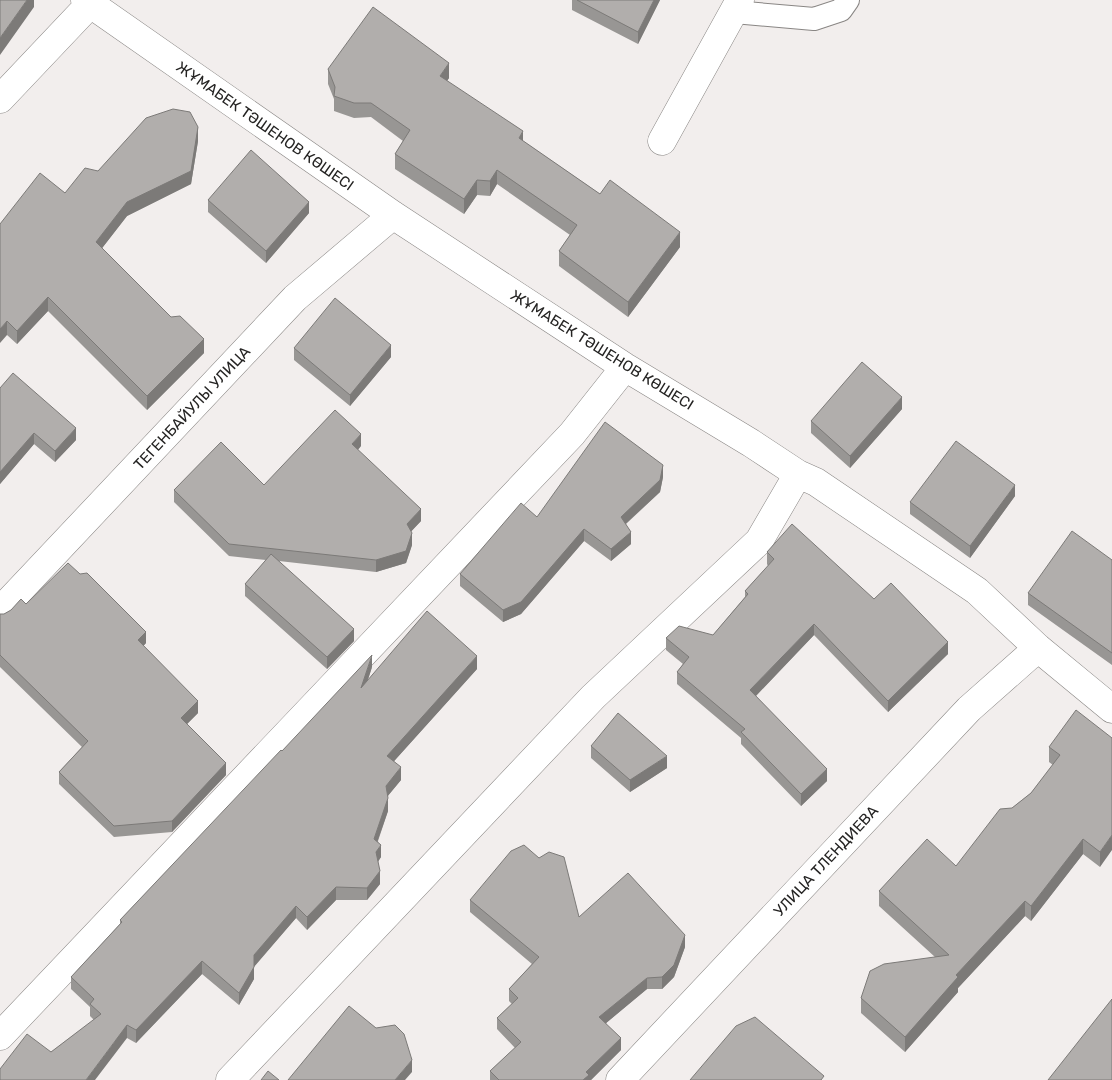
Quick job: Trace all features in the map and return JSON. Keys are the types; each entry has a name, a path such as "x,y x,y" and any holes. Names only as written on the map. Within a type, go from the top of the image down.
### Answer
{"street":[{"path":"0,99 88,2"},
{"name":"ЖҰМАБЕК ТӘШЕНОВ КӨШЕСІ","path":"88,2 393,215 625,367 751,443 798,474 816,482 977,592 1038,648 1112,708"},
{"path":"662,140 737,6"},
{"name":"ТЕГЕНБАЙУЛЫ УЛИЦА","path":"0,611 295,298 393,215"},
{"path":"0,1036 572,434 625,367"},
{"path":"230,1080 593,697 759,541 798,474"},
{"name":"УЛИЦА ТЛЕНДИЕВА","path":"620,1080 969,709 1038,648"}],"lane":[{"path":"737,6 814,19 841,10 848,0"}],"building":[{"path":"0,0 27,0 0,38"},
{"path":"577,0 654,0 638,32"},
{"path":"373,7 449,63 440,76 523,131 519,138 600,194 610,180 680,232 628,302 559,251 577,225 497,170 490,181 477,180 464,199 395,154 410,130 371,103 354,103 334,96 335,87 328,69"},
{"path":"173,109 190,112 198,127 191,171 127,202 96,242 171,317 180,316 204,339 147,396 48,297 17,331 7,321 0,329 0,224 40,173 65,193 85,168 98,171 146,118"},
{"path":"251,150 309,202 266,251 208,200"},
{"path":"335,298 391,345 350,395 294,348"},
{"path":"862,362 902,397 850,456 811,421"},
{"path":"13,373 76,428 55,451 34,433 0,472 0,388"},
{"path":"335,410 361,434 352,444 421,509 407,524 412,533 406,551 376,560 229,544 174,490 221,442 264,485"},
{"path":"605,422 663,465 660,480 621,517 631,532 611,549 584,529 521,602 503,610 460,574 521,503 537,517"},
{"path":"956,441 1015,485 970,546 910,502"},
{"path":"792,524 874,599 891,583 948,642 888,701 814,624 750,690 827,769 801,794 741,732 745,729 677,672 689,657 666,638 679,626 713,635 748,594 745,591 774,559 767,552"},
{"path":"1072,531 1112,560 1112,653 1028,593"},
{"path":"271,554 354,629 327,657 245,584"},
{"path":"68,563 80,574 87,573 146,632 138,640 198,701 181,718 226,763 172,821 114,826 59,772 88,741 0,655 0,614 11,610 21,599 26,604"},
{"path":"427,611 477,656 387,756 401,767 386,786 388,798 374,839 381,845 376,852 380,871 367,888 336,887 307,917 296,906 254,955 254,967 239,993 202,961 136,1030 127,1025 86,1080 0,1080 0,1069 27,1034 51,1052 101,1014 90,1004 94,999 71,977 122,922 120,920 372,655 361,688"},
{"path":"1076,710 1112,738 1112,835 1100,852 1083,839 1031,906 1025,901 956,975 958,977 905,1037 861,998 870,971 884,964 949,955 879,891 927,839 956,866 1000,809 1012,808 1031,793 1060,755 1049,747"},
{"path":"618,713 667,756 630,780 591,746"},
{"path":"524,845 539,858 549,852 564,857 579,917 628,873 685,935 674,965 662,977 647,978 599,1017 621,1038 586,1072 589,1075 583,1080 499,1080 490,1071 521,1042 497,1018 518,998 509,989 539,957 470,900 511,851"},
{"path":"1112,999 1112,1080 1048,1080"},
{"path":"349,1006 376,1028 395,1025 404,1034 412,1060 395,1080 288,1080"},
{"path":"755,1017 824,1076 821,1080 690,1080 736,1026"},
{"path":"268,1071 279,1080 261,1080"}]}
